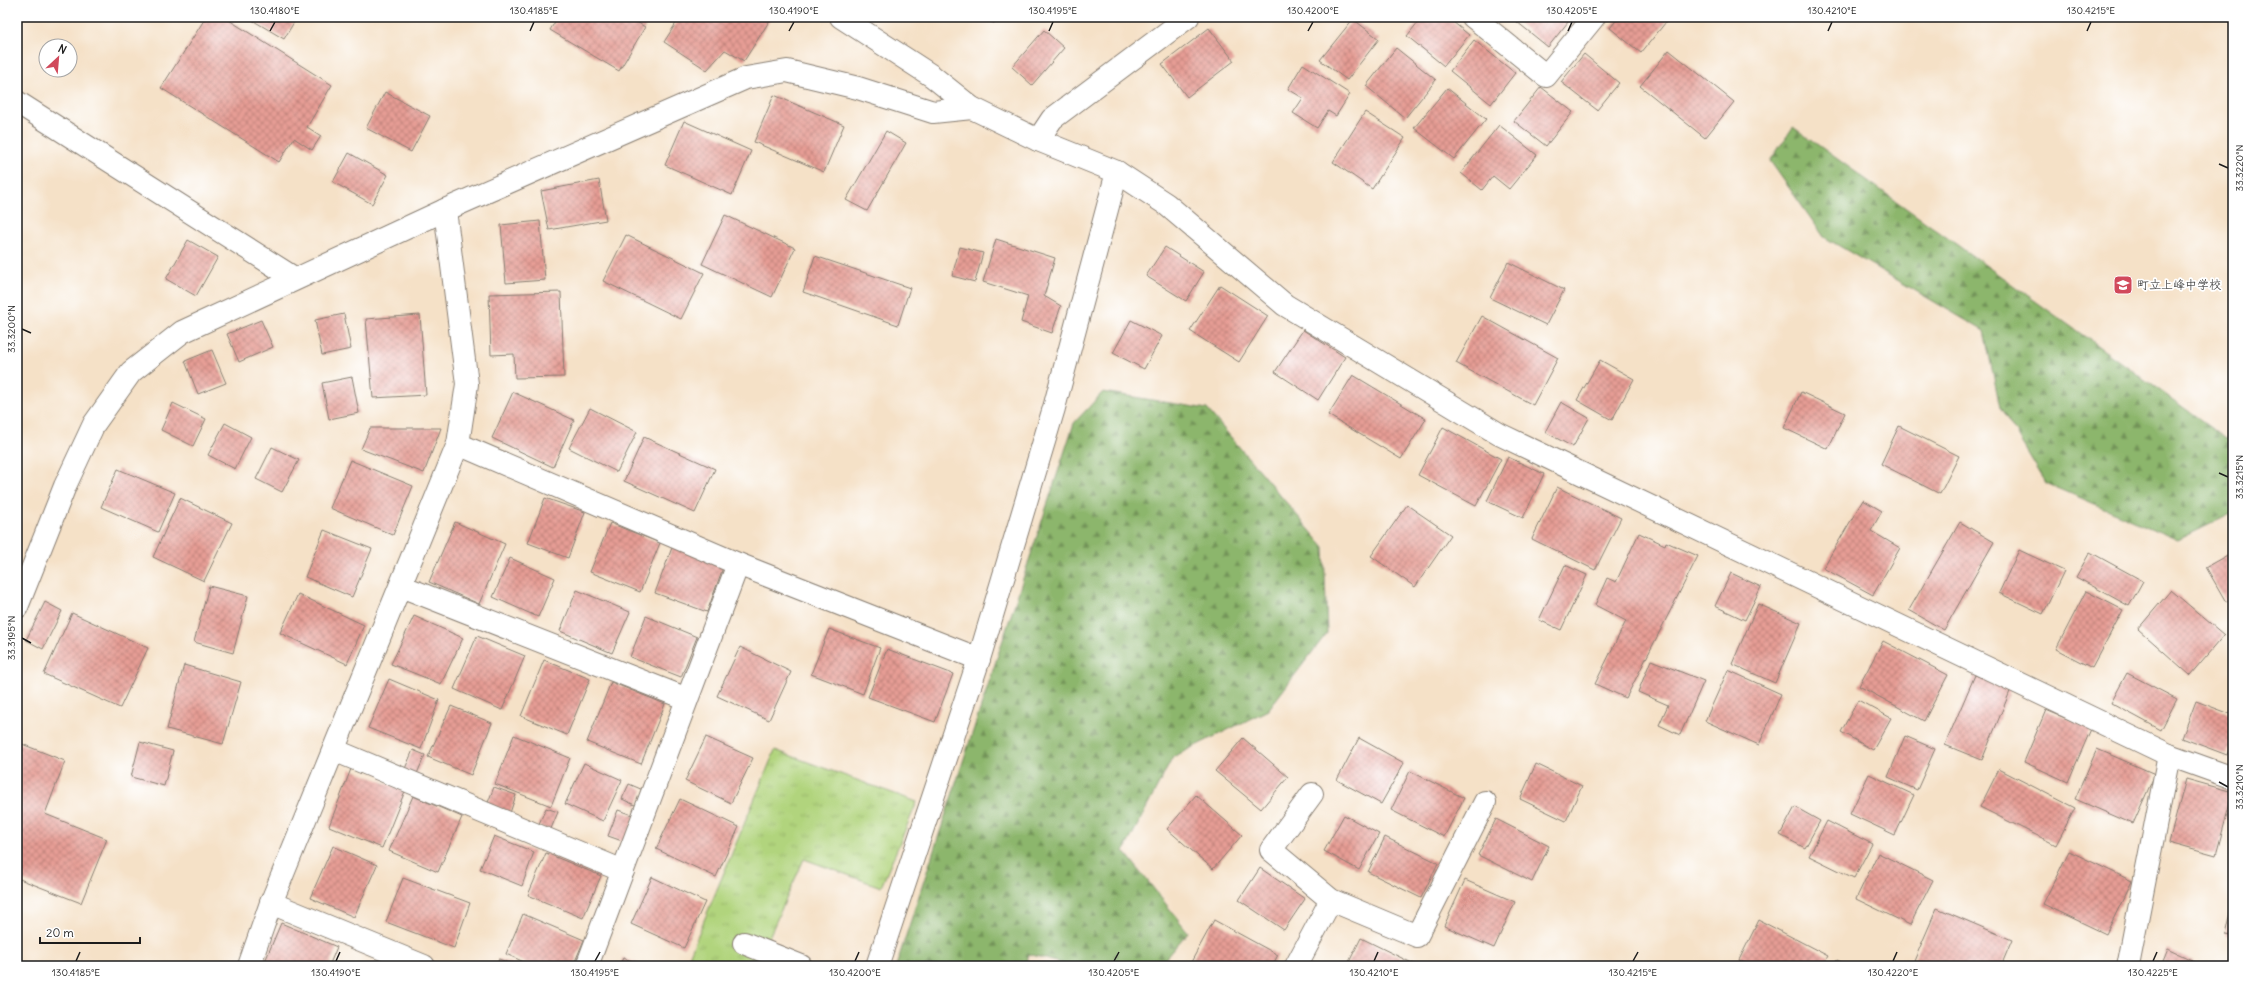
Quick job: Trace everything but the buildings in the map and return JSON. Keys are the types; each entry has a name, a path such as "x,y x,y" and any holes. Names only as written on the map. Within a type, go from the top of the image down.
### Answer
{"street":[{"path":"841,17 932,76 972,108 1038,140 1116,172 1166,204 1285,305 1499,434 2169,755 2233,778"},
{"path":"1038,140 1052,119 1188,17"},
{"path":"1473,17 1546,76 1594,17"},
{"path":"17,608 65,486 94,424 131,372 182,332 294,278 746,78 787,71 858,88 933,112 972,108"},
{"path":"17,102 294,278"},
{"path":"877,966 979,659 1054,408 1116,172"},
{"path":"249,966 271,903 458,444 467,384 445,210"},
{"path":"458,444 738,564 979,659"},
{"path":"587,966 738,564"},
{"path":"401,586 687,699"},
{"path":"334,750 623,871"},
{"path":"2128,966 2169,755"},
{"path":"1312,794 1271,850 1331,900 1417,936 1485,802"},
{"path":"1296,966 1331,900"},
{"path":"271,903 424,966"},
{"path":"744,943 801,966"}],"green space":[{"path":"1793,127 2233,443 2233,513 2178,540 2046,483 2000,407 1984,331 1824,237 1770,161"},
{"path":"1103,392 1207,409 1324,547 1327,633 1268,710 1173,757 1124,851 1188,932 1159,966 1070,966 1029,954 1025,966 896,966 1074,423"},
{"path":"775,750 917,802 881,887 804,859 756,966 685,966"}],"place":[{"name":"町立上峰中学校","path":"2123,285"}]}
